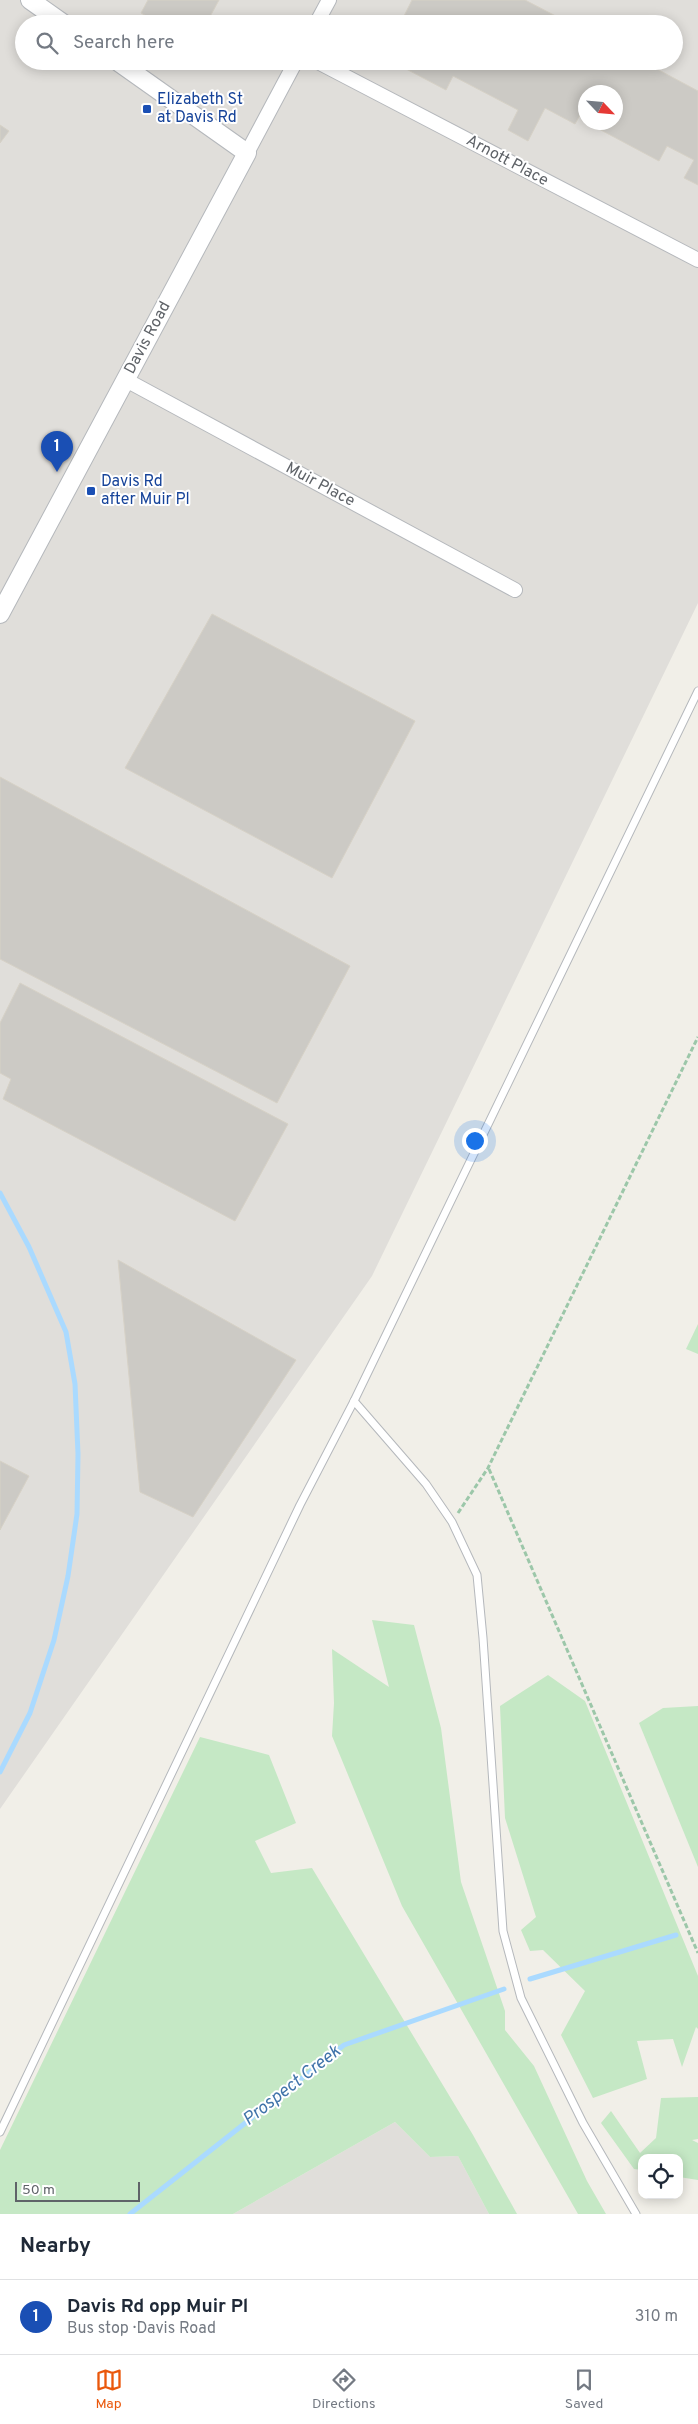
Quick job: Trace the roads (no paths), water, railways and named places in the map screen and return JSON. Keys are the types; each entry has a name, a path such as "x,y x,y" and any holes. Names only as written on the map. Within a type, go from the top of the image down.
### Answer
{"street":[{"path":"30,0 51,15"},
{"path":"321,15 329,0"},
{"path":"130,70 247,153"},
{"name":"Davis Road","path":"0,614 291,70"},
{"name":"Arnott Place","path":"333,70 698,260"},
{"name":"Muir Place","path":"126,380 515,590"}],"lane":[{"path":"0,2132 296,1514 354,1401 698,691"},
{"path":"354,1401 426,1484 452,1522 477,1575 484,1638 503,1931 521,1998 583,2123 636,2214"}],"waterway":[{"path":"0,1193 29,1247 66,1332 75,1384 78,1454 77,1514 68,1576 54,1640 30,1713 0,1772"},
{"name":"Prospect Creek","path":"530,1979 676,1935"},
{"name":"Prospect Creek","path":"130,2214 344,2045 504,1989"}],"place":[{"name":"Elizabeth St at Davis Rd","path":"147,109"},
{"name":"Davis Rd opp Muir Pl","path":"57,472"},
{"name":"Davis Rd after Muir Pl","path":"91,491"}]}
